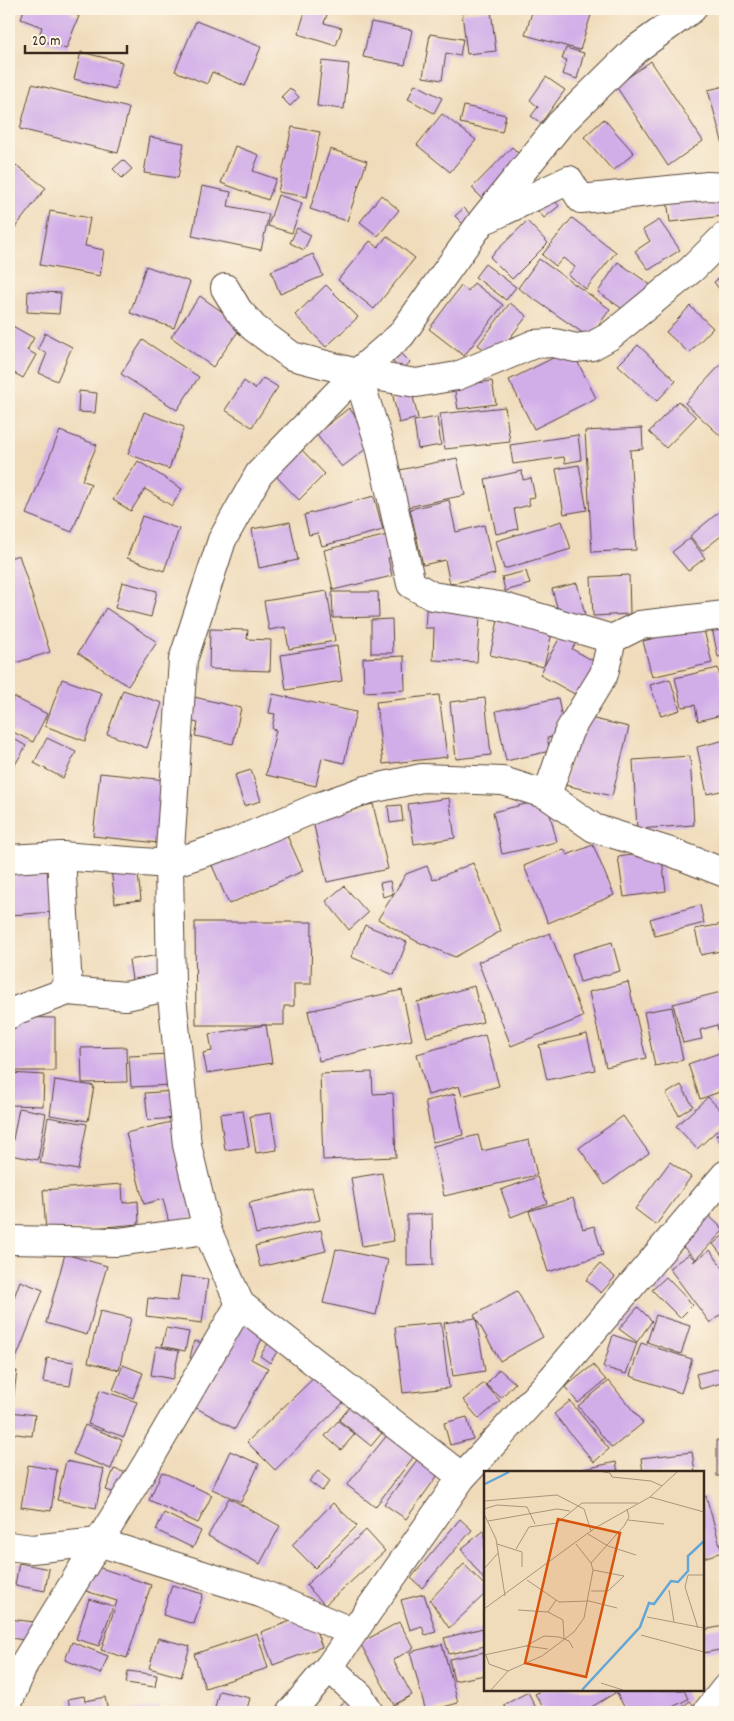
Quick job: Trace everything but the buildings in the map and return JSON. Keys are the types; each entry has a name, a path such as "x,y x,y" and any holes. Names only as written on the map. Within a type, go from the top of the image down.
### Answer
{"street":[{"path":"462,1477 240,1304 207,1230 187,1145 171,986 169,864 183,660 222,540 259,474 358,373 401,335 482,221 560,124 635,50 692,9"},
{"path":"482,221 569,180 581,199 708,186 725,187"},
{"path":"225,288 238,310 254,328 292,356 358,373 416,383 456,376 534,344 554,343 576,348 592,346 610,336 692,269 725,236"},
{"path":"358,373 380,446 411,584 432,596 500,606 612,638 640,625 725,614"},
{"path":"547,795 569,731 604,674 612,638"},
{"path":"9,858 61,856 169,864 231,844 318,807 358,793 422,778 503,782 547,795 594,828 670,852 725,873"},
{"path":"61,856 68,991"},
{"path":"9,1015 17,1010 68,991 126,996 171,986"},
{"path":"292,1712 329,1667 462,1477 552,1379 725,1175"},
{"path":"9,1240 118,1242 207,1230"},
{"path":"9,1701 24,1664 146,1466 240,1304"},
{"path":"9,1546 32,1549 98,1542 263,1594 352,1632"},
{"path":"329,1667 360,1696 369,1712"},
{"path":"707,1712 725,1689"}]}
